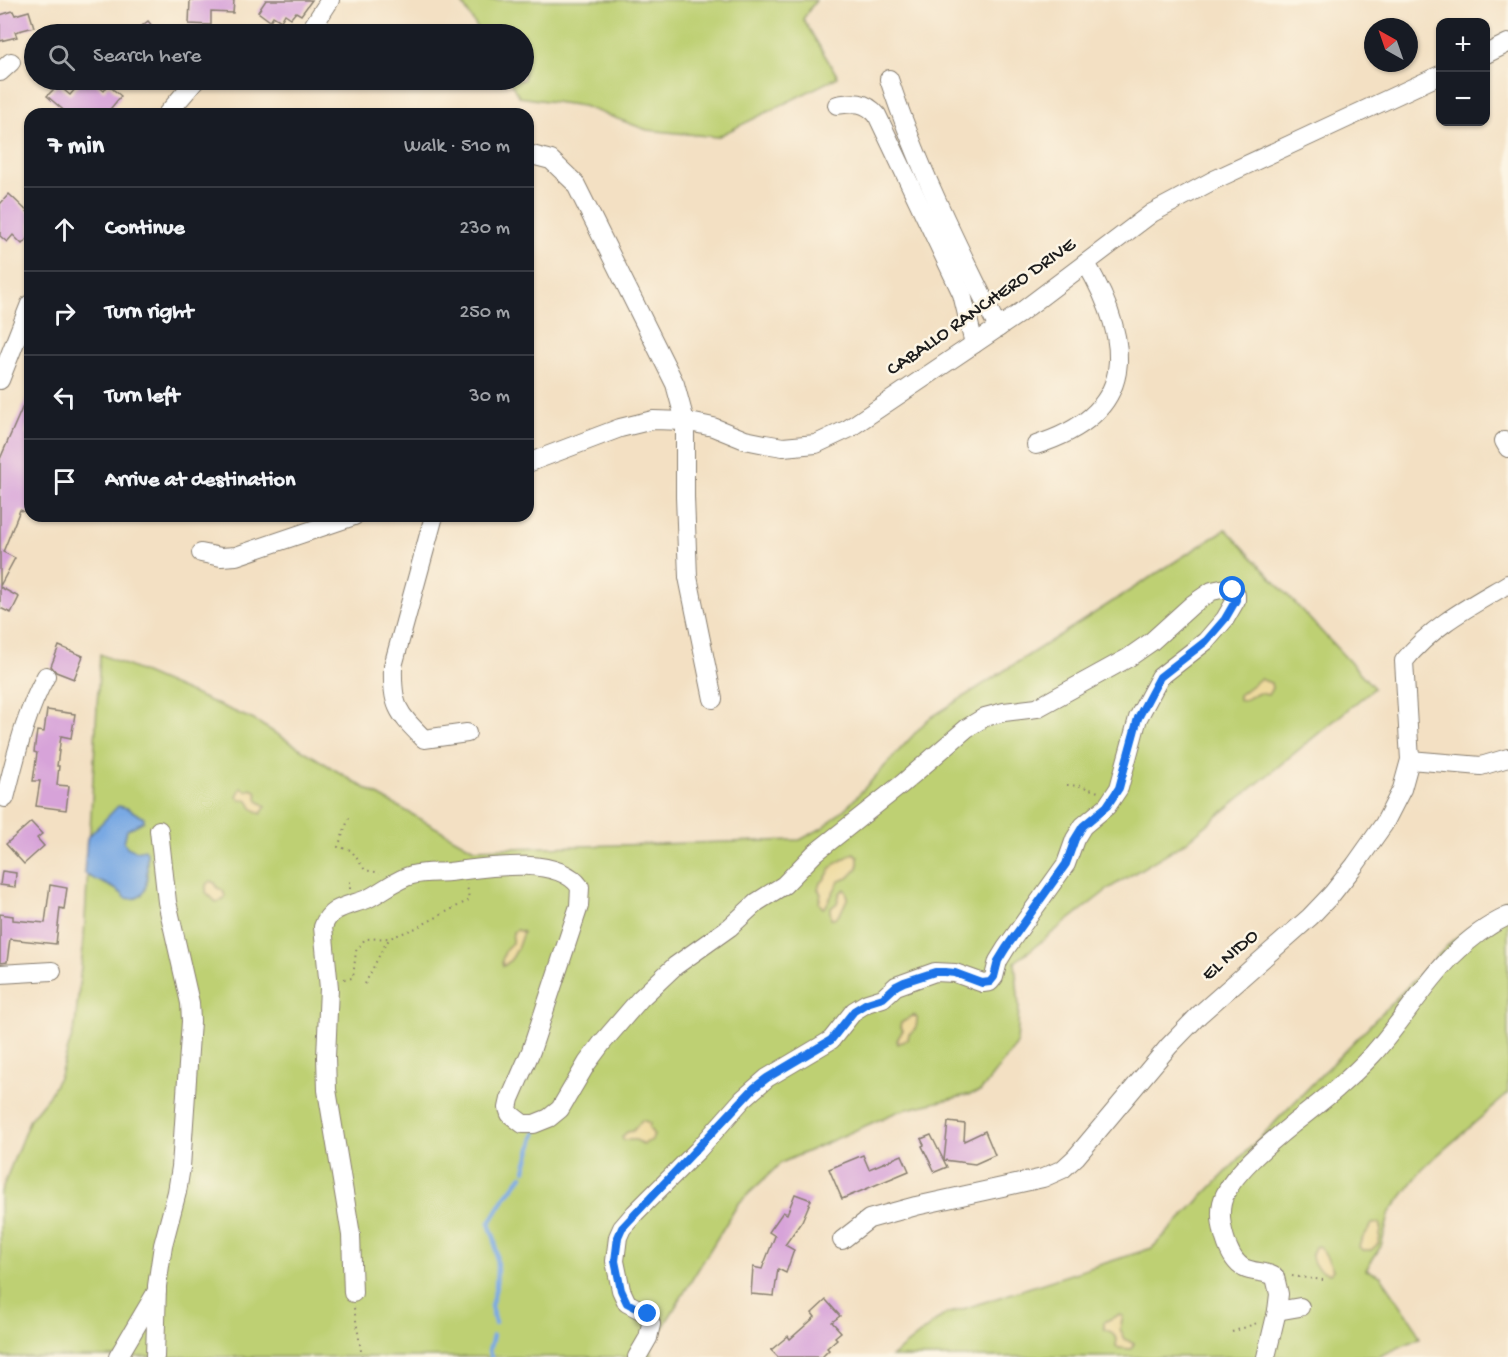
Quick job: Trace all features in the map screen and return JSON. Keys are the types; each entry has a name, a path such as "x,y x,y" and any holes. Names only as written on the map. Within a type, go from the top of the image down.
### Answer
{"street":[{"path":"314,24 330,0"},
{"path":"1490,52 1508,43"},
{"name":"CABALLO RANCHERO DRIVE","path":"534,461 646,421 685,421 712,427 745,440 783,447 816,444 848,429 998,328 1152,213 1204,185 1436,77"},
{"path":"889,79 900,113 940,209 998,328"},
{"path":"172,108 187,90"},
{"path":"837,105 861,102 871,107 877,115 962,294 974,344"},
{"path":"534,156 551,160 575,183 675,384 685,421 688,577 713,699"},
{"path":"1036,446 1070,433 1096,414 1106,402 1117,375 1117,343 1108,307 1086,263"},
{"path":"0,380 24,319"},
{"path":"317,522 201,553 236,556 336,522"},
{"path":"433,522 393,666 392,689 400,716 424,739 467,733"},
{"name":"EL NIDO","path":"842,1240 869,1218 1043,1178 1063,1169 1077,1157 1169,1046 1199,1015 1310,917 1356,865 1384,824 1402,789 1410,760 1404,661 1424,637 1450,618 1508,584"},
{"path":"353,1293 351,1235 327,1090 328,980 323,930 325,920 338,909 369,898 410,875 495,866 536,867 567,874 580,887 579,906 559,970 531,1051 508,1108 514,1118 523,1124 534,1124 549,1118 560,1109 587,1063 602,1043 640,999 675,966 730,927 757,902 784,885 807,860 836,835 902,784 967,728 985,717 1036,708 1128,658 1151,642 1193,604 1212,591 1232,589 1236,600 1225,619 1206,641 1160,677 1138,718 1119,788 1107,806 1083,826 1075,839 1066,864 1010,940 998,961 994,977 990,982 982,983 955,973 935,972 896,986 883,998 867,1003 854,1011 831,1040 767,1078 742,1099 698,1150 628,1221 618,1237 615,1261 617,1275 627,1303 648,1314 651,1324 648,1338 637,1357"},
{"path":"2,797 23,729 35,696 46,676"},
{"path":"1410,760 1481,766 1508,758"},
{"path":"155,1357 157,1291 163,1245 181,1167 191,1021 190,1003 167,902 159,830"},
{"path":"1266,1357 1279,1294 1277,1282 1270,1274 1245,1269 1235,1261 1221,1216 1222,1203 1228,1190 1265,1147 1343,1084 1372,1055 1432,976 1458,950 1493,923 1508,916"},
{"path":"0,974 52,972"},
{"path":"118,1357 157,1291"},
{"path":"1276,1311 1300,1307"}],"path":[{"path":"1068,785 1087,788 1112,798"},
{"path":"349,818 338,847 351,850 365,870 382,873 394,884"},
{"path":"328,980 353,978 356,951 365,939 390,938 416,928 468,900 468,888 462,870"},
{"path":"365,984 390,938"},
{"path":"1275,1277 1290,1275 1323,1280"},
{"path":"353,1293 362,1357"},
{"path":"1232,1332 1255,1324 1276,1311"}],"green space":[{"path":"460,0 816,0 803,19 838,77 717,137 647,130 583,106 519,97 515,90 534,90 534,24 475,24"},
{"path":"1226,529 1374,688 1186,842 1111,887 1015,962 1019,1006 1017,1044 980,1092 899,1111 781,1163 738,1204 651,1347 652,1357 0,1357 0,1194 30,1119 48,1097 60,1075 75,1026 84,937 100,654 254,720 358,784 474,849 800,840 824,827 851,803 927,720"},
{"path":"1508,898 1508,1094 1425,1166 1390,1212 1381,1246 1366,1270 1381,1276 1413,1323 1420,1338 1378,1357 891,1357 944,1315 1152,1248 1454,939"}],"sand":[{"path":"1260,679 1271,683 1272,688 1268,695 1259,693 1242,701 1239,700 1239,695"},
{"path":"241,788 256,791 258,801 266,806 261,814 252,808 248,800 240,800 237,796"},
{"path":"854,853 858,857 858,868 848,878 839,881 823,908 819,903 820,883 835,864"},
{"path":"211,881 224,893 225,897 221,901 216,902 206,892 206,885"},
{"path":"845,889 848,897 840,914 831,918 830,909 837,903 840,893"},
{"path":"517,930 523,932 518,947 507,964 503,966 504,954 512,943 513,932"},
{"path":"914,1015 917,1018 916,1027 909,1034 908,1039 898,1044 897,1040 903,1030 901,1023"},
{"path":"642,1120 650,1123 649,1128 654,1135 652,1140 643,1144 636,1140 623,1140 622,1137 627,1132 633,1131"},
{"path":"1380,1223 1379,1243 1371,1250 1363,1250 1359,1247 1362,1238 1372,1224"},
{"path":"1319,1246 1333,1270 1330,1273 1319,1269 1313,1262 1312,1254 1315,1247"},
{"path":"1118,1315 1123,1316 1120,1329 1125,1339 1134,1344 1131,1349 1116,1346 1117,1339 1111,1332 1104,1329 1104,1322"}],"water":[{"path":"118,806 127,808 144,818 144,821 127,830 124,842 127,847 136,851 145,849 147,853 146,884 141,896 135,899 126,898 117,890 84,873 87,838"}],"building":[{"path":"190,0 234,0 233,13 211,12 211,24 189,24"},
{"path":"266,0 312,0 301,15 296,12 291,18 285,14 281,21 273,16 270,21 258,12"},
{"path":"13,11 15,15 29,11 33,24 24,24 24,30 15,32 17,37 0,41 0,15"},
{"path":"53,90 64,90 70,95 74,90 114,90 121,96 111,108 61,108 47,96"},
{"path":"9,194 24,208 24,242 22,244 13,235 7,242 0,236 0,204"},
{"path":"24,404 24,512 20,510 3,552 15,558 0,586 0,459"},
{"path":"0,587 19,597 11,613 0,608"},
{"path":"59,646 83,656 74,679 56,672 51,666"},
{"path":"47,710 75,714 71,738 61,736 57,766 59,766 57,785 69,786 66,810 36,806 40,781 33,781 37,753 34,752 37,731 44,732"},
{"path":"31,822 42,834 37,838 44,846 24,864 6,844"},
{"path":"2,871 16,873 15,887 0,885"},
{"path":"50,885 67,888 64,909 60,908 56,944 10,939 7,962 0,963 0,914 13,916 13,920 45,923"},
{"path":"948,1122 965,1124 964,1141 985,1131 995,1155 975,1164 944,1160"},
{"path":"931,1135 947,1167 935,1172 922,1146 924,1145 921,1139"},
{"path":"863,1155 869,1169 902,1155 909,1171 842,1199 829,1169"},
{"path":"795,1194 811,1200 802,1221 785,1245 794,1250 786,1273 778,1269 774,1296 751,1294 753,1267 762,1269 775,1236 769,1232 783,1212 787,1214"},
{"path":"826,1300 840,1316 832,1322 841,1332 827,1348 829,1350 822,1357 778,1357 771,1350 788,1336 790,1339 815,1317 812,1313"}],"waterway":[{"path":"525,1170 537,1127"},
{"path":"495,1323 491,1306 496,1287 497,1267 495,1240 489,1224 522,1176"},
{"path":"491,1357 489,1351 493,1336"}],"route":[{"path":"648,1314 627,1303 621,1290 615,1261 618,1237 622,1228 698,1150 742,1099 767,1078 831,1040 854,1011 867,1003 883,998 904,982 935,972 955,973 982,983 990,982 1006,948 1066,864 1075,839 1083,826 1107,806 1119,788 1138,718 1160,677 1206,641 1225,619 1236,600 1233,590"}]}
